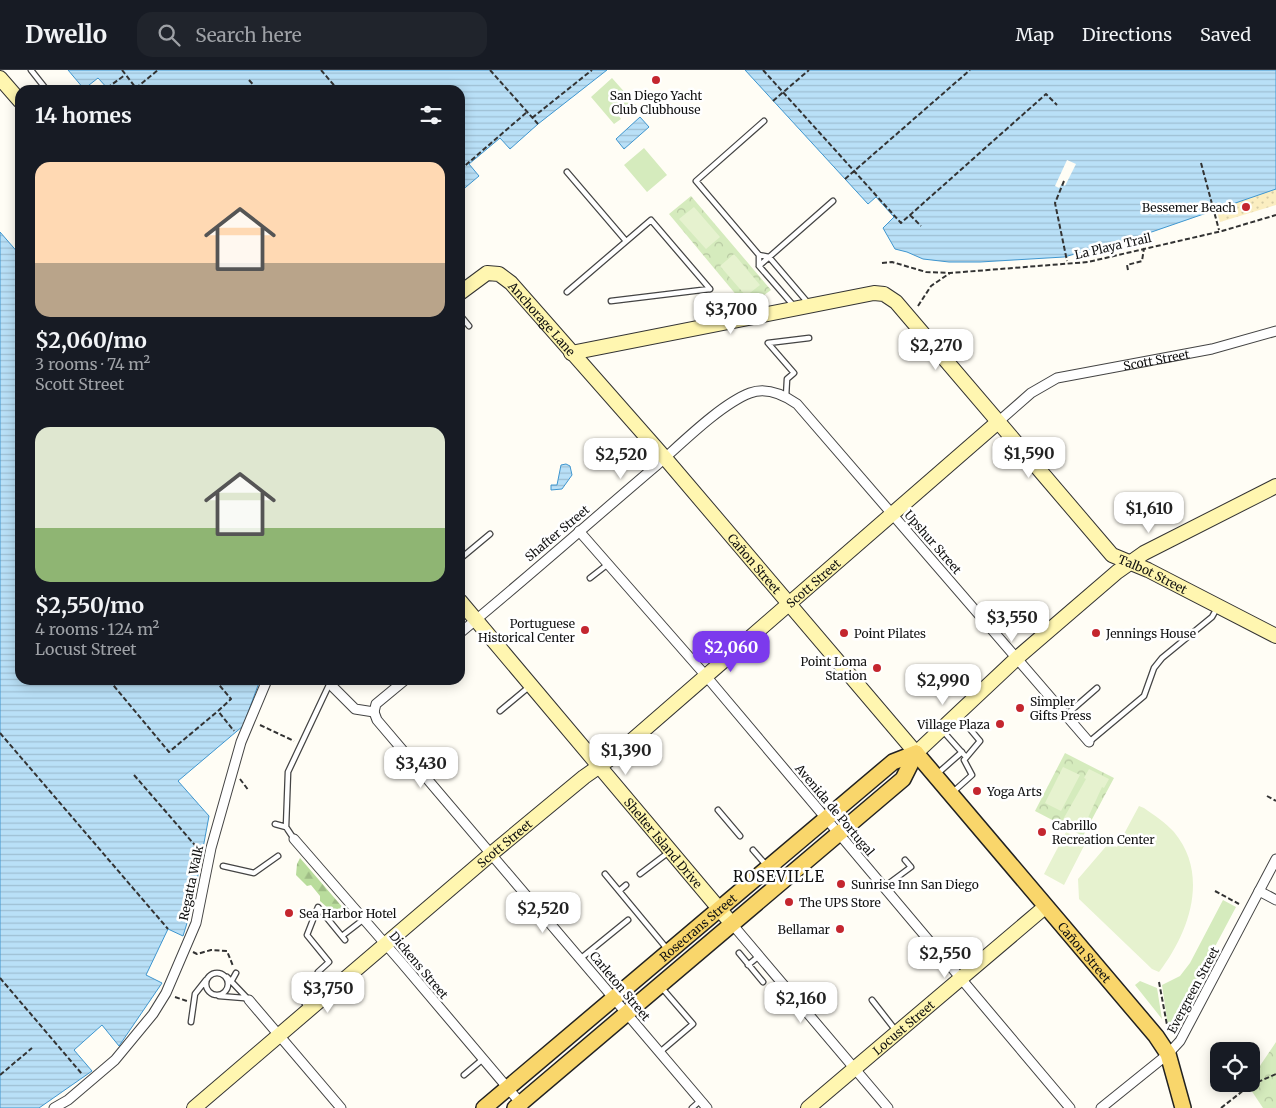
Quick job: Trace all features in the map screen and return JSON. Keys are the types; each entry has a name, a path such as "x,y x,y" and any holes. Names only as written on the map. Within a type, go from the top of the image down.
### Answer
{"main road":[{"path":"0,78 15,95"},
{"name":"Anchorage Lane","path":"465,289 484,274 493,272 502,275 572,353 874,293 884,294 896,302"},
{"name":"Talbot Street","path":"896,302 1112,555 1130,562 1276,636"},
{"name":"Cañon Street","path":"572,353 665,458 1140,1017 1168,1054 1183,1108"},
{"name":"Scott Street","path":"194,1108 491,854 598,766 614,756 998,422"},
{"name":"Rosecrans Street","path":"520,1106 903,779 916,753 956,713 1017,658 1130,562 1184,531 1276,486"},
{"name":"Shelter Island Drive","path":"465,607 732,924"},
{"name":"Rosecrans Street","path":"484,1108 893,762 916,753"},
{"name":"Locust Street","path":"808,1108 1045,907"}],"street":[{"name":"Scott Street","path":"998,422 1031,392 1057,378 1212,349 1276,331"},
{"name":"Shafter Street","path":"465,629 665,458 738,399 753,392 764,392 786,397 797,404"},
{"name":"Upshur Street","path":"797,404 1089,742"},
{"name":"Avenida de Portugal","path":"579,531 706,676 1070,1108"},
{"name":"Regatta Walk","path":"54,1108 68,1100 115,1060 153,1014 166,993 196,923 211,848 241,742 266,685"},
{"path":"331,686 355,709 374,712 376,704 399,685"},
{"name":"Carleton Street","path":"374,712 377,720 707,1108"},
{"name":"Dickens Street","path":"294,839 483,1059 520,1106"},
{"name":"Evergreen Street","path":"1101,1108 1168,1054 1187,1029 1276,859"},
{"path":"1259,891 1276,900"},
{"path":"732,924 888,1108"},
{"path":"249,1000 341,1108"}],"lane":[{"path":"31,70 43,85"},
{"path":"764,121 696,181 759,255 769,257 810,305"},
{"path":"567,172 626,241"},
{"path":"759,266 833,200"},
{"path":"567,292 651,220 710,290 612,300"},
{"path":"759,255 759,266 795,308"},
{"path":"465,321 469,326"},
{"path":"786,397 787,379 794,374 768,343 809,338"},
{"path":"465,555 490,534"},
{"path":"590,578 608,564"},
{"path":"1089,742 1144,696 1154,668 1162,658 1212,617 1218,607"},
{"path":"500,711 531,685"},
{"path":"294,839 286,827 288,772 331,686"},
{"path":"1066,715 1098,688"},
{"path":"950,794 972,772 964,761 978,746 980,740 956,713"},
{"path":"940,729 966,757"},
{"path":"934,776 962,752"},
{"path":"954,759 959,764"},
{"path":"949,764 953,769"},
{"path":"718,810 740,836"},
{"path":"275,824 286,827"},
{"path":"753,850 769,867"},
{"path":"640,874 670,851"},
{"path":"223,866 254,874 278,856"},
{"path":"884,887 911,868 904,860"},
{"path":"605,874 670,952"},
{"path":"619,890 626,885"},
{"path":"318,972 329,962 307,935 318,908 344,938 364,919"},
{"path":"580,959 628,920"},
{"path":"739,953 763,982"},
{"path":"748,965 759,956"},
{"path":"191,1022 195,994 209,977 216,973 231,981 249,1000"},
{"path":"218,995 228,988 236,973 235,979 238,988"},
{"path":"224,976 228,988"},
{"path":"209,977 207,989 218,995 249,1000"},
{"path":"305,982 300,988 300,994 309,1011"},
{"path":"660,985 693,1024 660,1052"},
{"path":"872,1000 897,1033"},
{"path":"464,1075 483,1059"},
{"path":"692,1108 701,1100"}],"path":[{"path":"122,70 134,85"},
{"path":"140,85 158,70"},
{"path":"321,70 334,85"},
{"path":"490,70 538,124"},
{"path":"532,118 592,70"},
{"path":"763,70 901,223 1046,94 1057,105"},
{"path":"773,101 809,70"},
{"path":"845,179 970,70"},
{"path":"111,85 125,74"},
{"path":"249,80 254,85"},
{"path":"465,166 527,112"},
{"path":"1201,163 1220,231"},
{"path":"1064,181 1055,203 1067,261"},
{"path":"910,215 921,226"},
{"name":"La Playa Trail","path":"882,263 892,262 926,272 950,274 1088,262 1220,231 1276,215"},
{"path":"1128,270 1127,265 1142,261 1144,248"},
{"path":"918,306 932,286 950,274"},
{"path":"113,685 169,752 231,699 219,685"},
{"path":"218,711 235,733"},
{"path":"251,721 301,744"},
{"path":"0,733 168,929"},
{"path":"134,775 201,853"},
{"path":"1267,796 1276,801"},
{"path":"1215,891 1239,904"},
{"path":"186,948 197,954 211,950 227,951 232,966"},
{"path":"0,978 85,1078"},
{"path":"1160,982 1166,1025"},
{"path":"166,993 189,1001"},
{"path":"0,1075 32,1048"},
{"path":"1221,1108 1249,1086 1276,1074"}],"green space":[{"path":"612,78 636,105 629,111 624,106 616,112 621,119 614,124 591,97"},
{"path":"644,148 667,175 647,192 624,165"},
{"path":"691,196 771,290 756,301 743,303 669,214"},
{"path":"694,207 720,237 706,249 679,219"},
{"path":"734,254 760,285 746,296 720,266"},
{"path":"1065,753 1114,778 1083,836 1035,811"},
{"path":"1063,767 1080,775 1061,811 1045,803"},
{"path":"1089,769 1109,779 1104,788 1102,787 1081,833 1061,823 1086,779 1084,778"},
{"path":"1139,806 1156,816 1174,832 1185,849 1191,867 1193,885 1191,904 1186,922 1170,957 1159,972 1152,969 1079,899 1078,879 1108,844 1117,847"},
{"path":"1066,832 1086,842 1064,885 1044,874"},
{"path":"300,858 344,909 338,917 320,901 320,896 311,885 307,886 296,875 297,864"},
{"path":"1223,900 1236,907 1175,1022 1168,1026 1162,985 1180,976 1190,963"},
{"path":"1140,981 1157,988 1162,1019 1135,985"},
{"path":"1276,1042 1276,1108 1263,1108 1252,1092 1260,1092 1260,1066"}],"sand":[{"name":"Bessemer Beach","path":"1276,189 1276,205 1220,222 1216,208"}],"water":[{"path":"68,70 607,70 538,124 510,149 500,138 469,164 479,176 465,188 465,85 104,85 98,78 89,85 81,85"},
{"path":"745,70 1276,70 1276,189 1140,236 1064,257 980,262 949,262 923,259 895,249 883,228 894,217 876,197 868,204"},
{"path":"640,117 649,127 624,149 616,139"},
{"path":"0,232 15,249 15,685 258,685 243,726 178,781 209,816 192,907 183,936 168,929 146,975 162,983 119,1046 102,1025 74,1050 92,1071 39,1108 0,1108"},
{"path":"566,464 570,466 572,475 562,489 551,490 551,485 557,485 561,465"}],"pier":[{"path":"1067,160 1076,164 1065,186 1062,184 1059,188 1055,186"}],"place":[{"name":"San Diego Yacht Club Clubhouse","path":"656,80"},
{"name":"Bessemer Beach","path":"1246,207"},
{"name":"Portuguese Historical Center","path":"585,630"},
{"name":"Point Pilates","path":"844,633"},
{"name":"Jennings House","path":"1096,633"},
{"name":"Point Loma Station","path":"877,668"},
{"name":"Simpler Gifts Press","path":"1020,708"},
{"name":"Village Plaza","path":"1000,724"},
{"name":"Yoga Arts","path":"977,791"},
{"name":"Cabrillo Recreation Center","path":"1042,832"},
{"name":"Sunrise Inn San Diego","path":"841,884"},
{"name":"The UPS Store","path":"789,902"},
{"name":"Sea Harbor Hotel","path":"289,913"},
{"name":"Bellamar","path":"840,929"}],"district":[{"name":"ROSEVILLE","path":"779,876"}]}
